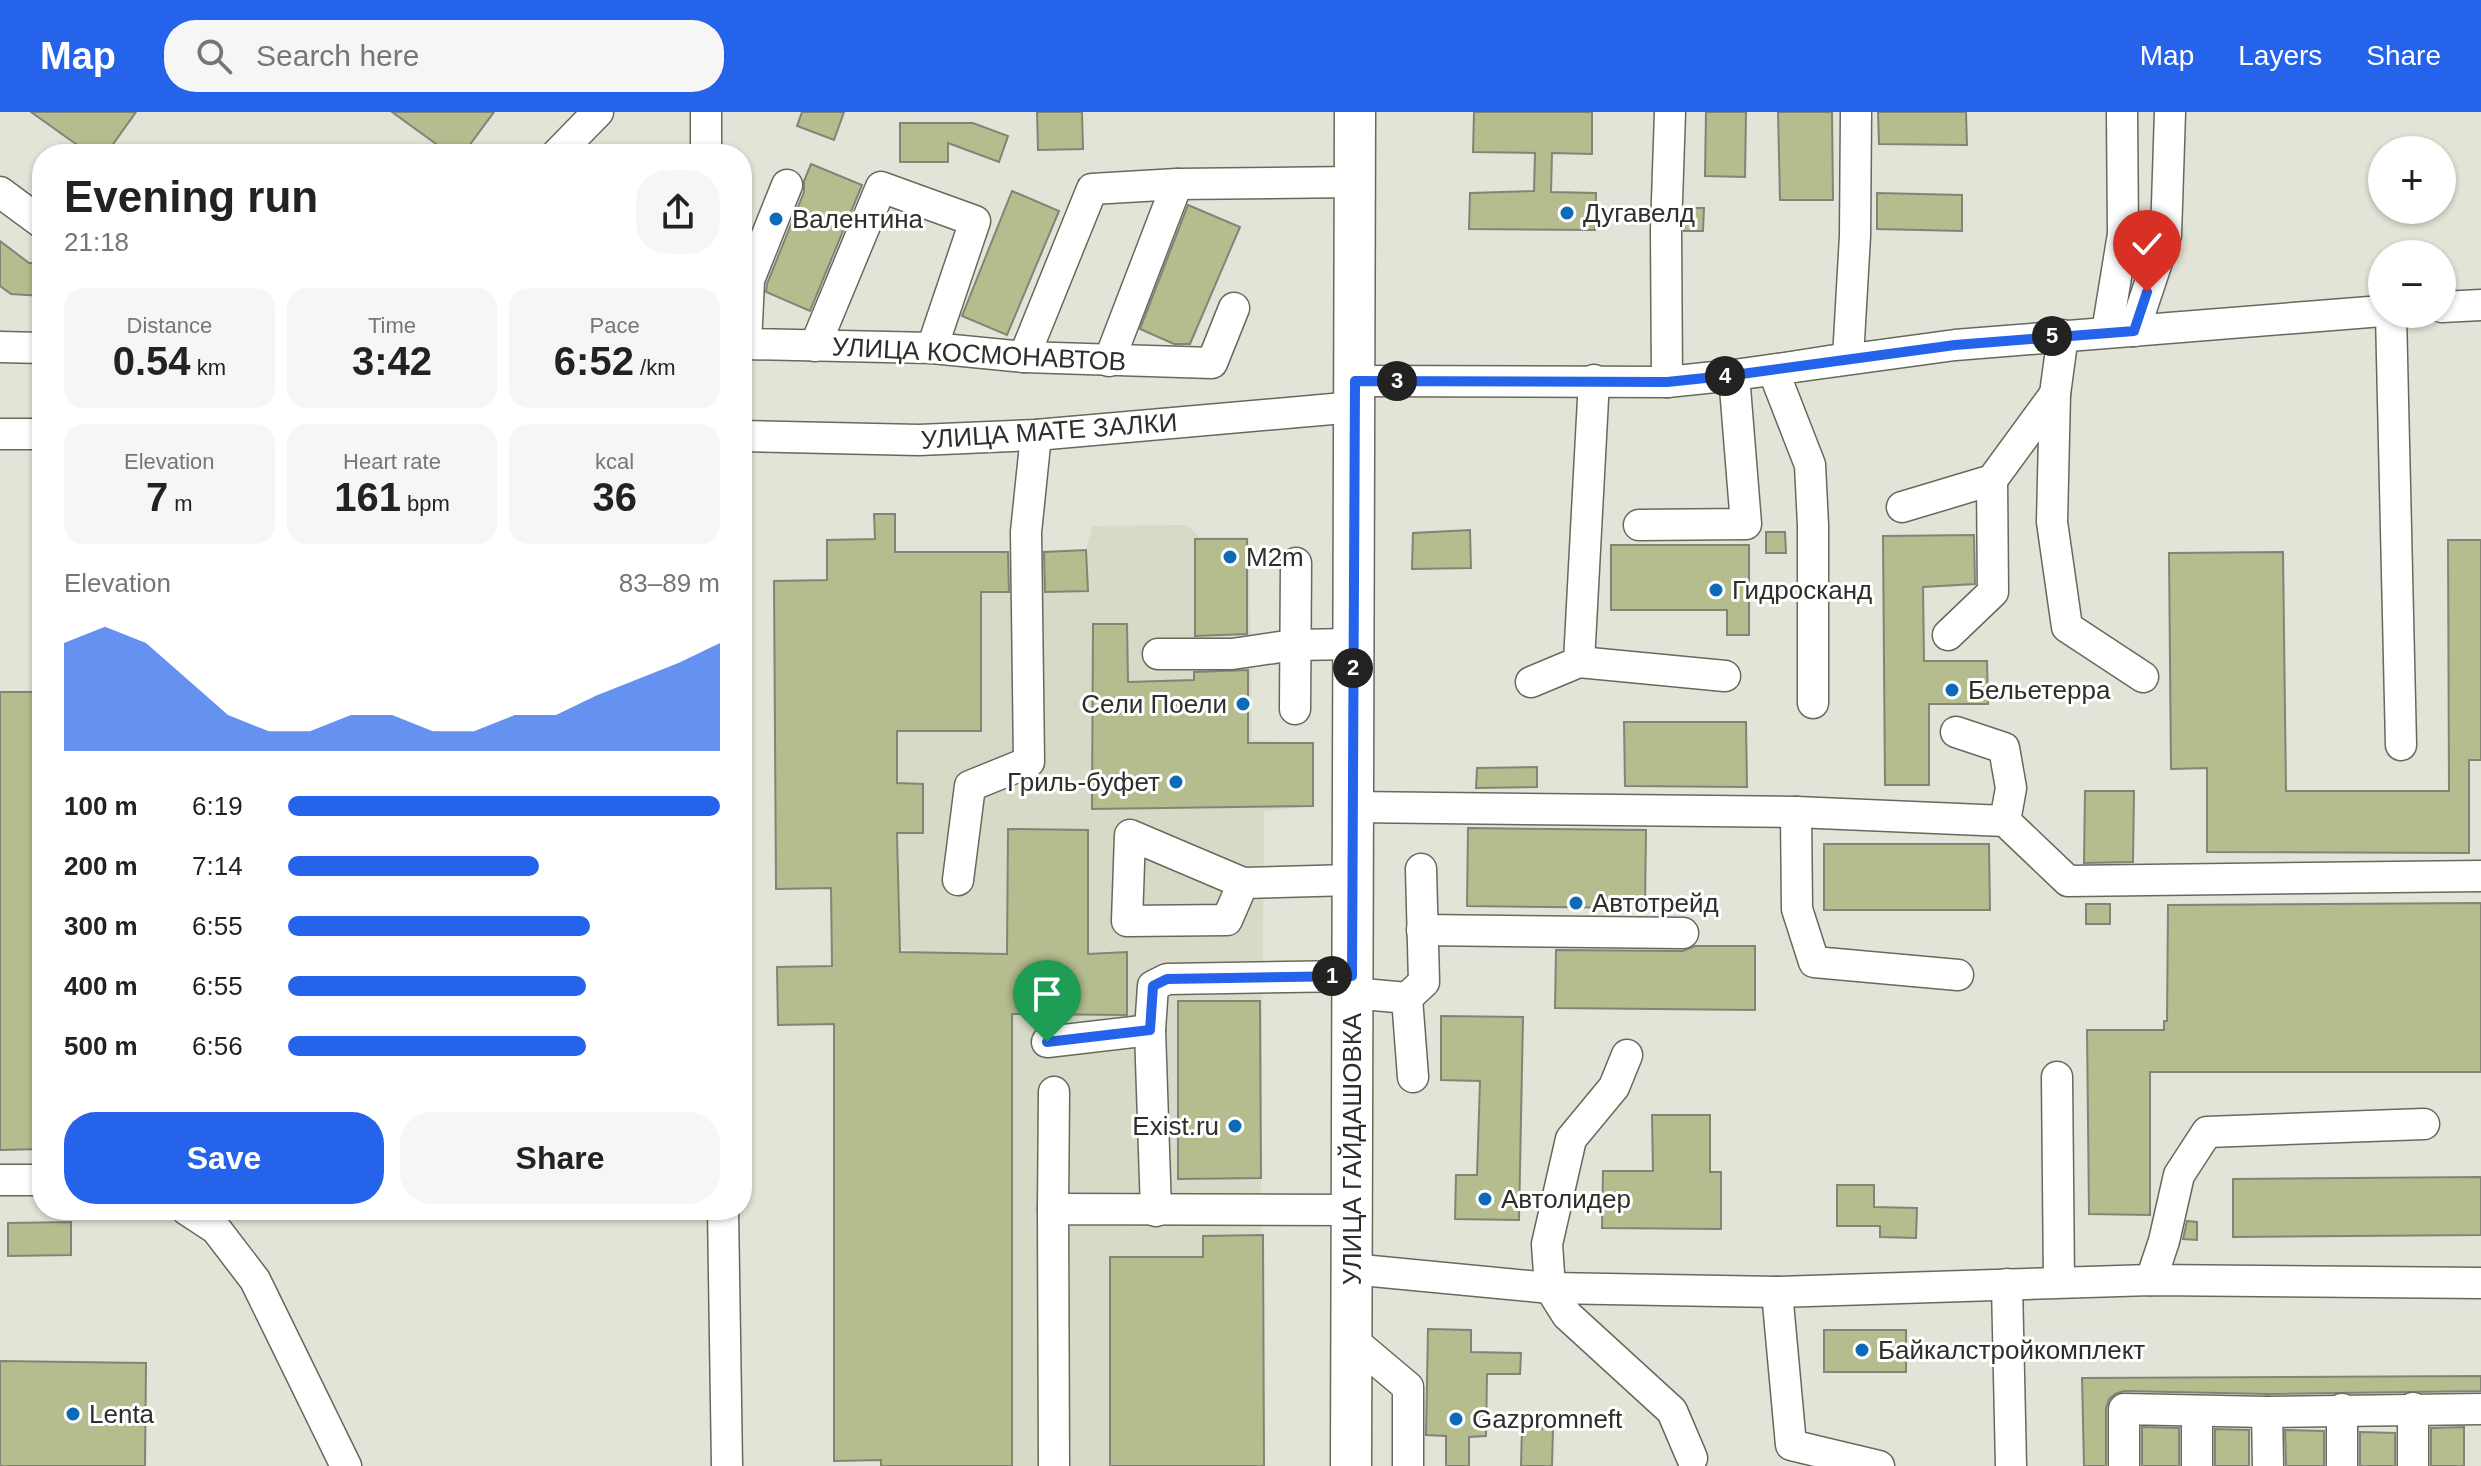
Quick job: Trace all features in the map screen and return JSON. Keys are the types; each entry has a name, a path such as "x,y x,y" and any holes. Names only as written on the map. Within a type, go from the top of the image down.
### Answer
{"main road":[{"name":"УЛИЦА ГАЙДАШОВКА","path":"1351,1466 1355,112"}],"street":[{"path":"567,144 598,112"},
{"path":"706,112 706,144"},
{"path":"1667,382 1666,230 1670,112"},
{"path":"1848,358 1855,236 1856,112"},
{"path":"2121,332 2122,112"},
{"path":"2121,332 2166,235 2170,112"},
{"path":"1024,357 1092,189 1177,184 1355,182"},
{"path":"1109,361 1177,184"},
{"name":"УЛИЦА КОСМОНАВТОВ","path":"752,272 787,185"},
{"path":"815,346 881,187 975,221 932,348"},
{"path":"0,192 32,216"},
{"path":"2456,306 2481,305"},
{"name":"УЛИЦА КОСМОНАВТОВ","path":"752,344 932,348 1024,357 1212,363 1234,308"},
{"name":"УЛИЦА МАТЕ ЗАЛКИ","path":"752,436 919,440 1036,435 1355,394 1594,380 1667,382 1848,358 2063,335 2368,312"},
{"path":"2391,328 2401,745"},
{"path":"2063,335 2055,394 2052,522 2067,627 2143,677"},
{"path":"0,347 32,348"},
{"path":"1773,370 1810,465 1813,703"},
{"path":"1639,525 1746,524 1734,375"},
{"path":"1579,662 1594,380"},
{"path":"1948,635 1993,592 1992,480 2055,394"},
{"path":"0,434 32,434"},
{"path":"958,880 970,786 1029,762 1026,532 1036,435"},
{"path":"1902,507 1992,480"},
{"path":"1295,709 1296,563"},
{"path":"1158,654 1232,654 1294,645 1353,644"},
{"path":"1531,682 1579,662 1725,676"},
{"path":"1956,732 2004,748 2011,788 2005,821"},
{"path":"1352,807 1796,812 2005,821 2068,881 2481,876"},
{"path":"1796,812 1797,909 1814,962 1958,975"},
{"path":"1407,998 1424,982 1421,869"},
{"path":"1243,883 1351,880"},
{"path":"1422,930 1683,933"},
{"path":"1156,1211 1150,1030 1153,986 1167,979 1352,984 1407,998"},
{"path":"1407,998 1413,1077"},
{"path":"1047,1042 1150,1030"},
{"path":"1627,1055 1614,1087 1571,1139 1547,1244 1550,1288 1567,1315 1672,1411 1692,1458"},
{"path":"2057,1077 2059,1282"},
{"path":"1054,1092 1054,1466"},
{"path":"2151,1280 2164,1241 2179,1175 2207,1132 2424,1124"},
{"path":"0,1180 32,1180"},
{"path":"1053,1209 1352,1210"},
{"path":"202,1220 216,1229 255,1280 346,1466"},
{"path":"723,1220 727,1466"},
{"path":"1351,1269 1550,1288 1777,1292 2151,1280 2481,1283"},
{"path":"2007,1284 2011,1466"},
{"path":"1777,1292 1791,1445 1879,1466"},
{"path":"1351,1339 1408,1387 1408,1466"},
{"path":"2413,1408 2413,1466"},
{"path":"2124,1466 2124,1409 2267,1412 2481,1409"},
{"path":"2342,1409 2342,1466"},
{"path":"2197,1412 2197,1466"},
{"path":"2267,1412 2268,1466"}],"shaded area":[{"path":"1186,525 1200,537 1249,537 1252,740 1313,743 1313,806 1264,811 1261,1178 1265,1466 929,1466 926,953 900,948 895,554 1086,550 1092,526"}],"building":[{"path":"31,112 136,112 113,144 76,144"},
{"path":"392,112 494,112 470,144 436,144"},
{"path":"802,112 844,112 834,140 797,126"},
{"path":"1037,112 1082,112 1083,149 1038,150"},
{"path":"1474,112 1592,112 1592,154 1552,153 1551,192 1596,193 1595,230 1469,229 1470,193 1534,191 1535,153 1473,152"},
{"path":"1706,112 1746,112 1745,177 1705,176"},
{"path":"1778,112 1832,112 1833,200 1780,200"},
{"path":"1878,112 1966,112 1967,145 1879,144"},
{"path":"900,123 973,123 1008,136 999,162 948,143 948,162 900,162"},
{"path":"811,164 862,185 810,311 766,292 804,192 804,181"},
{"path":"1012,191 1059,211 1007,335 962,316"},
{"path":"1877,193 1962,195 1962,231 1877,229"},
{"path":"1188,205 1240,227 1190,344 1174,344 1140,329"},
{"path":"1685,208 1704,208 1703,231 1684,231"},
{"path":"0,241 32,263 32,295 11,294 0,286"},
{"path":"874,514 895,514 895,552 1008,552 1009,592 981,592 981,731 897,731 897,783 923,784 923,833 897,833 900,952 1007,954 1008,829 1088,830 1088,954 1127,952 1127,1015 1012,1014 1012,1466 881,1466 881,1460 834,1461 834,1024 778,1025 777,967 832,966 831,888 776,889 774,581 827,580 827,540 875,539"},
{"path":"1470,530 1471,568 1412,569 1413,533"},
{"path":"1766,532 1785,532 1786,553 1766,553"},
{"path":"1974,535 1975,584 1923,587 1924,661 1987,661 1988,704 1929,704 1929,785 1885,785 1883,536"},
{"path":"1195,539 1247,539 1247,634 1195,636"},
{"path":"2448,540 2481,540 2481,760 2469,760 2469,853 2207,852 2207,768 2171,769 2169,553 2283,552 2286,791 2449,791"},
{"path":"1611,545 1749,545 1749,635 1727,635 1727,610 1611,610"},
{"path":"1086,550 1088,591 1045,592 1044,552"},
{"path":"1093,624 1127,624 1128,682 1194,680 1194,672 1248,670 1248,743 1313,743 1313,806 1092,809"},
{"path":"0,692 32,692 32,1149 0,1150"},
{"path":"1624,722 1746,722 1747,787 1625,786"},
{"path":"1537,767 1537,787 1476,788 1477,768"},
{"path":"2085,791 2134,791 2133,862 2084,863"},
{"path":"1468,828 1646,830 1645,908 1467,906"},
{"path":"1824,844 1989,844 1990,910 1824,910"},
{"path":"2481,903 2481,1072 2150,1072 2150,1215 2089,1214 2087,1030 2164,1030 2164,1021 2167,1021 2168,905"},
{"path":"2086,904 2110,904 2110,924 2086,924"},
{"path":"1695,946 1755,946 1755,1010 1555,1008 1556,950 1683,951"},
{"path":"1178,1001 1260,1001 1261,1178 1178,1179"},
{"path":"1441,1016 1523,1017 1519,1220 1455,1219 1456,1175 1477,1175 1480,1081 1441,1080"},
{"path":"1652,1115 1710,1115 1710,1172 1721,1172 1721,1229 1602,1228 1603,1171 1653,1171"},
{"path":"2481,1177 2481,1235 2233,1237 2233,1179"},
{"path":"1837,1185 1874,1185 1874,1207 1917,1208 1916,1238 1880,1237 1880,1226 1837,1226"},
{"path":"2187,1221 2197,1222 2197,1240 2183,1239"},
{"path":"71,1222 71,1255 8,1256 8,1223"},
{"path":"1263,1235 1264,1466 1110,1466 1110,1257 1203,1257 1203,1236"},
{"path":"1428,1329 1471,1330 1471,1352 1521,1353 1520,1374 1487,1374 1486,1436 1469,1437 1469,1466 1446,1466 1446,1436 1426,1435"},
{"path":"1824,1330 1906,1330 1906,1372 1824,1372"},
{"name":"Lenta","path":"0,1361 146,1363 145,1466 0,1466"},
{"path":"2481,1376 2481,1391 2267,1394 2124,1391 2109,1399 2106,1408 2106,1466 2084,1466 2082,1378"},
{"path":"1522,1427 1553,1429 1552,1466 1521,1466"},
{"path":"2142,1427 2179,1428 2179,1466 2142,1466"},
{"path":"2464,1427 2464,1466 2431,1466 2431,1428"},
{"path":"2215,1429 2249,1430 2249,1466 2215,1466"},
{"path":"2285,1430 2324,1431 2324,1466 2286,1466"},
{"path":"2360,1432 2395,1433 2395,1466 2360,1466"}],"place":[{"name":"Дугавелд","path":"1567,213"},
{"name":"Валентина","path":"776,219"},
{"name":"М2m","path":"1230,557"},
{"name":"Гидросканд","path":"1716,590"},
{"name":"Бельетерра","path":"1952,690"},
{"name":"Сели Поели","path":"1243,704"},
{"name":"Гриль-буфет","path":"1176,782"},
{"name":"Автотрейд","path":"1576,903"},
{"name":"Exist.ru","path":"1235,1126"},
{"name":"Автолидер","path":"1485,1199"},
{"name":"Байкалстройкомплект","path":"1862,1350"},
{"name":"Lenta","path":"73,1414"},
{"name":"Gazpromneft","path":"1456,1419"}],"route":[{"path":"1047,1042 1150,1030 1153,986 1167,979 1352,976 1355,381 1667,382 1955,345 2134,331 2147,292"}]}
